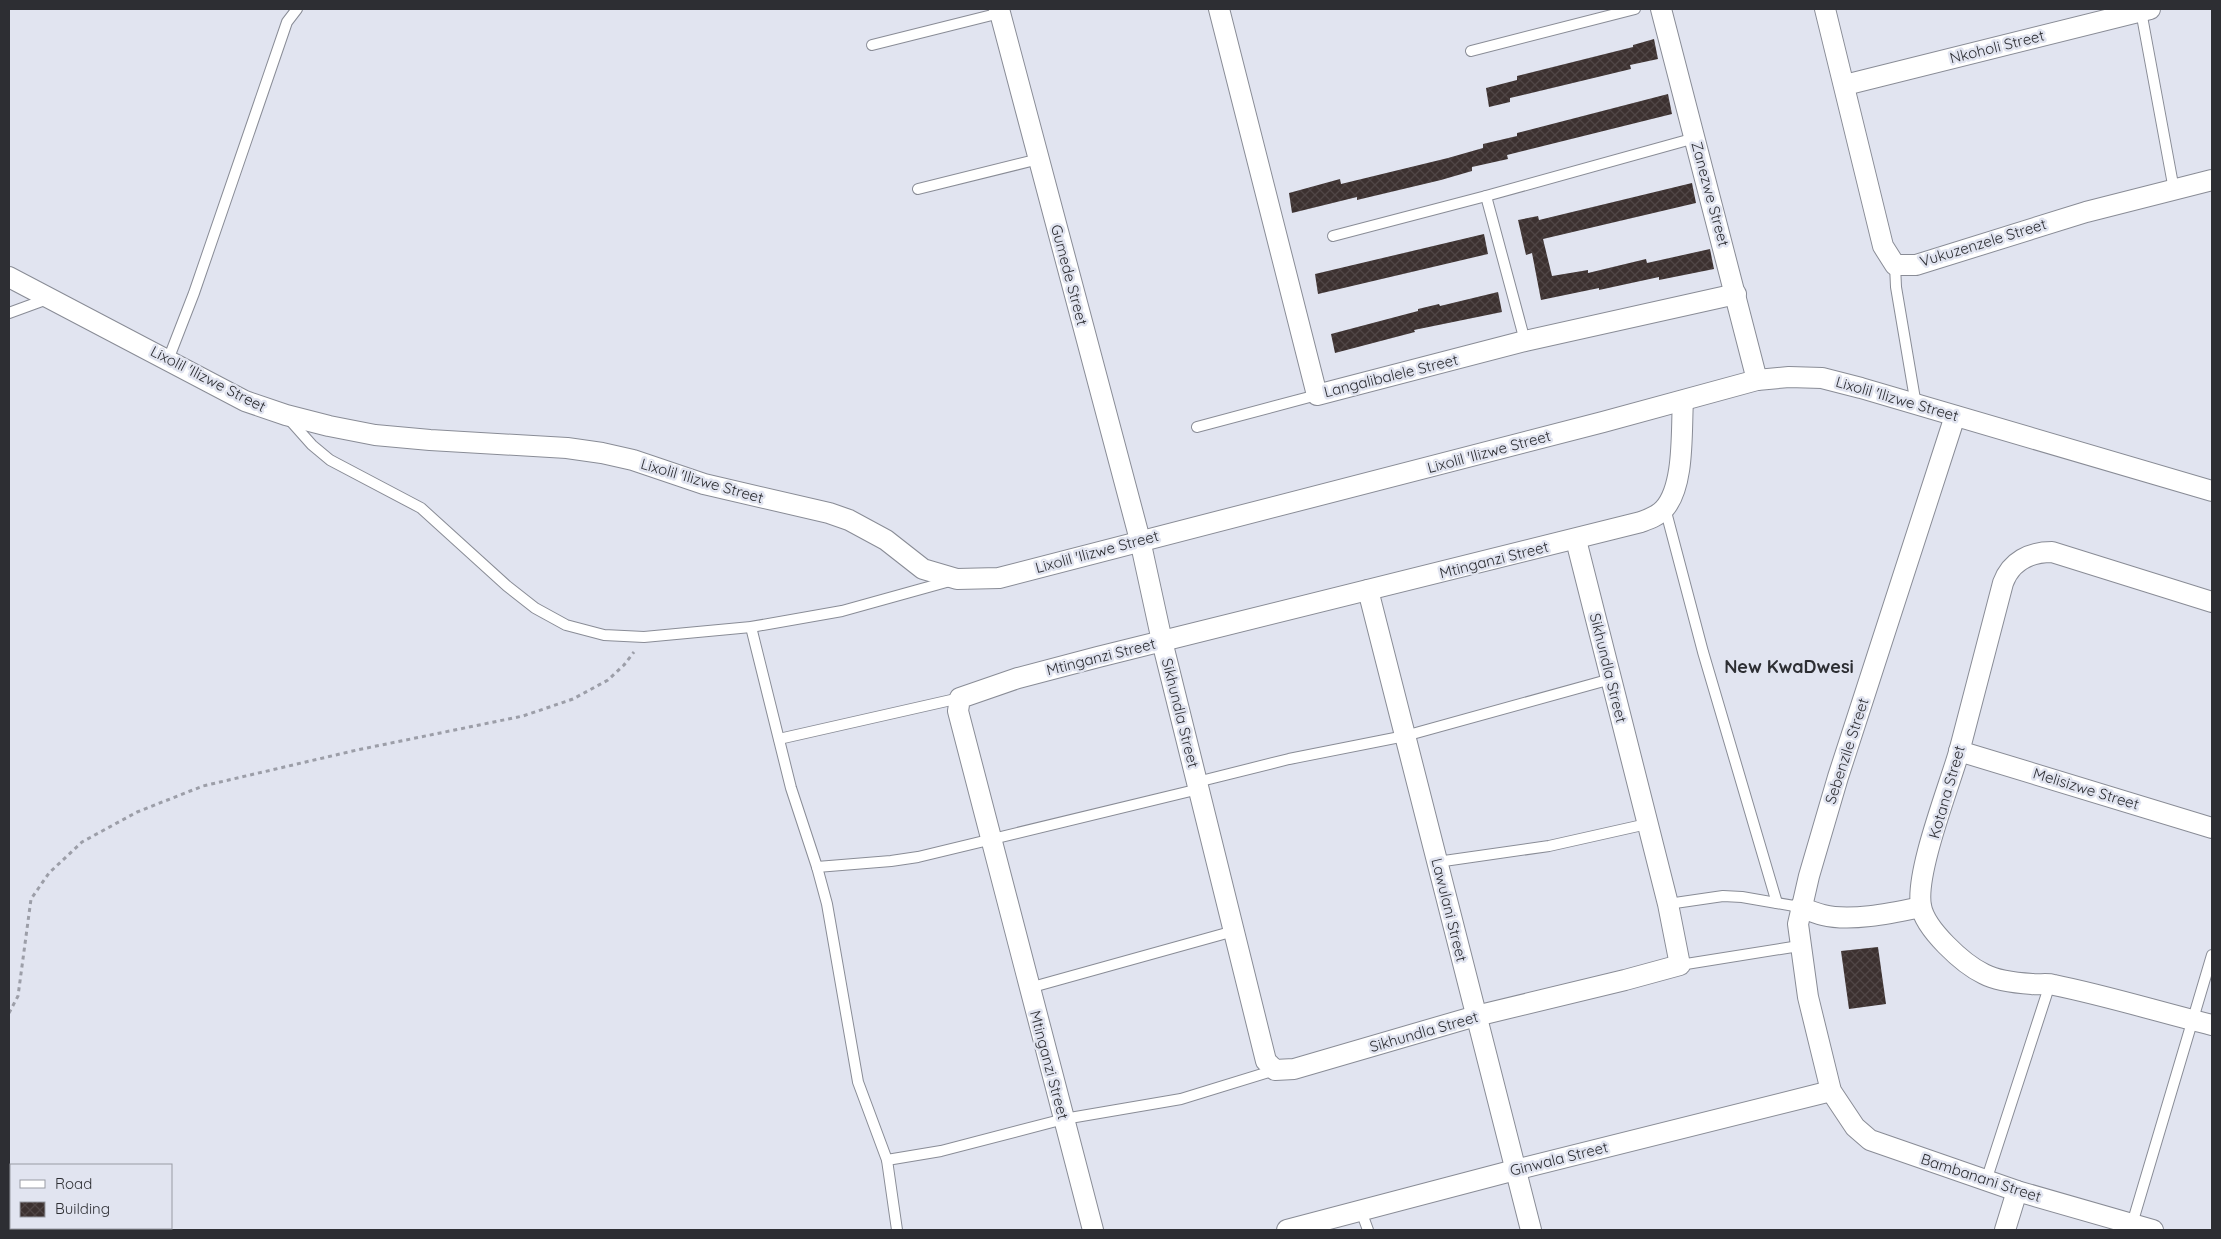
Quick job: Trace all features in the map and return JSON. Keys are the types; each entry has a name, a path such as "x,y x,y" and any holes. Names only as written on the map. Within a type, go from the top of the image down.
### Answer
{"street":[{"name":"Langalibalele Street","path":"1219,9 1317,395 1525,341 1736,294"},
{"name":"Zanezwe Street","path":"1661,9 1757,380"},
{"path":"1825,9 1883,246 1895,265"},
{"name":"Nkoholi Street","path":"1845,85 2146,10"},
{"name":"Gumede Street","path":"999,11 1140,540"},
{"name":"Vukuzenzele Street","path":"1895,265 1916,265 2086,212 2212,180"},
{"name":"Lixolil 'Ilizwe Street","path":"9,277 244,401 286,415 376,435 567,448 633,460 704,484 829,513 849,520 886,540 923,569 957,579 999,578 1757,380 1789,377 1822,378 2212,491"},
{"path":"1665,508 1672,495 1679,470 1683,400"},
{"name":"Sebenzile Street","path":"1832,1091 1808,997 1799,946 1798,924 1800,907 1838,777 1955,416"},
{"name":"Mtinganzi Street","path":"1093,1230 990,840 958,711 960,698 1018,678 1162,641 1576,540 1641,522 1656,516 1665,508"},
{"name":"Sikhundla Street","path":"1140,540 1162,641 1266,1061 1275,1070 1294,1069 1476,1016 1680,965 1668,904 1576,540"},
{"name":"Kotana Street","path":"1921,907 1920,894 1927,858 1959,751 2003,583 2010,571 2026,556 2038,552 2052,552 2212,602"},
{"name":"Lawulani Street","path":"1368,590 1531,1230"},
{"name":"Melisizwe Street","path":"1959,751 2212,828"},
{"path":"1800,907 1823,915 1836,917 1887,914 1921,907 1926,919 1939,936 1963,960 1984,974 2000,979 2032,984 2050,984 2122,1000 2203,1022"},
{"name":"Ginwala Street","path":"1287,1230 1515,1170 1832,1091"},
{"name":"Bambanani Street","path":"1832,1091 1850,1121 1870,1140 2017,1190 2153,1230"},
{"path":"2005,1230 2017,1190"}],"lane":[{"path":"168,360 194,293 288,22 297,9"},
{"path":"1471,51 1635,9"},
{"path":"2146,10 2174,190"},
{"path":"872,45 999,11"},
{"path":"1333,236 1695,138"},
{"path":"918,189 1039,160"},
{"path":"1486,196 1525,341"},
{"path":"1895,265 1896,287 1916,405"},
{"path":"9,313 51,298"},
{"path":"1197,428 1317,395"},
{"path":"286,415 312,445 330,460 421,508 534,608 566,625 604,635 644,637 751,627 842,611 957,579"},
{"path":"1665,508 1703,652 1777,903"},
{"path":"751,627 791,788 817,867 832,927 858,1082 887,1160 897,1230"},
{"path":"817,867 891,861 990,840 1198,786 1289,759 1405,736 1611,680"},
{"path":"778,739 960,698"},
{"path":"1437,862 1549,846 1647,824"},
{"path":"1668,904 1723,896 1800,907"},
{"path":"1029,988 1234,931"},
{"path":"1680,965 1739,954 1799,946"},
{"path":"2132,1224 2203,1022 2212,954"},
{"path":"1986,1180 2050,984"},
{"path":"887,1160 941,1151 1064,1119 1181,1099 1275,1070"},
{"path":"1361,1211 1368,1230"}],"path":[{"path":"9,1013 18,996 30,899 49,873 82,842 137,812 203,786 357,750 523,716 573,699 608,680 624,665 644,637"}],"building":[{"path":"1654,39 1658,59 1630,65 1631,69 1510,98 1510,102 1489,107 1486,88 1517,80 1517,76 1633,47 1633,45"},
{"path":"1668,94 1672,114 1507,155 1508,159 1472,167 1472,171 1441,180 1357,200 1357,197 1292,213 1289,193 1340,179 1341,184 1448,158 1483,148 1483,144 1517,136 1517,133"},
{"path":"1692,183 1696,203 1543,239 1552,276 1588,270 1588,273 1646,259 1647,263 1710,249 1714,269 1659,280 1659,277 1541,300 1532,253 1526,255 1518,220 1538,216 1539,220"},
{"path":"1484,234 1488,254 1318,294 1315,274"},
{"path":"1498,292 1502,312 1414,330 1415,332 1335,353 1331,334 1418,311 1418,309 1439,304 1440,306"},
{"path":"1878,947 1886,1004 1849,1009 1841,951"}],"district":[{"name":"New KwaDwesi","path":"1789,667"}]}
